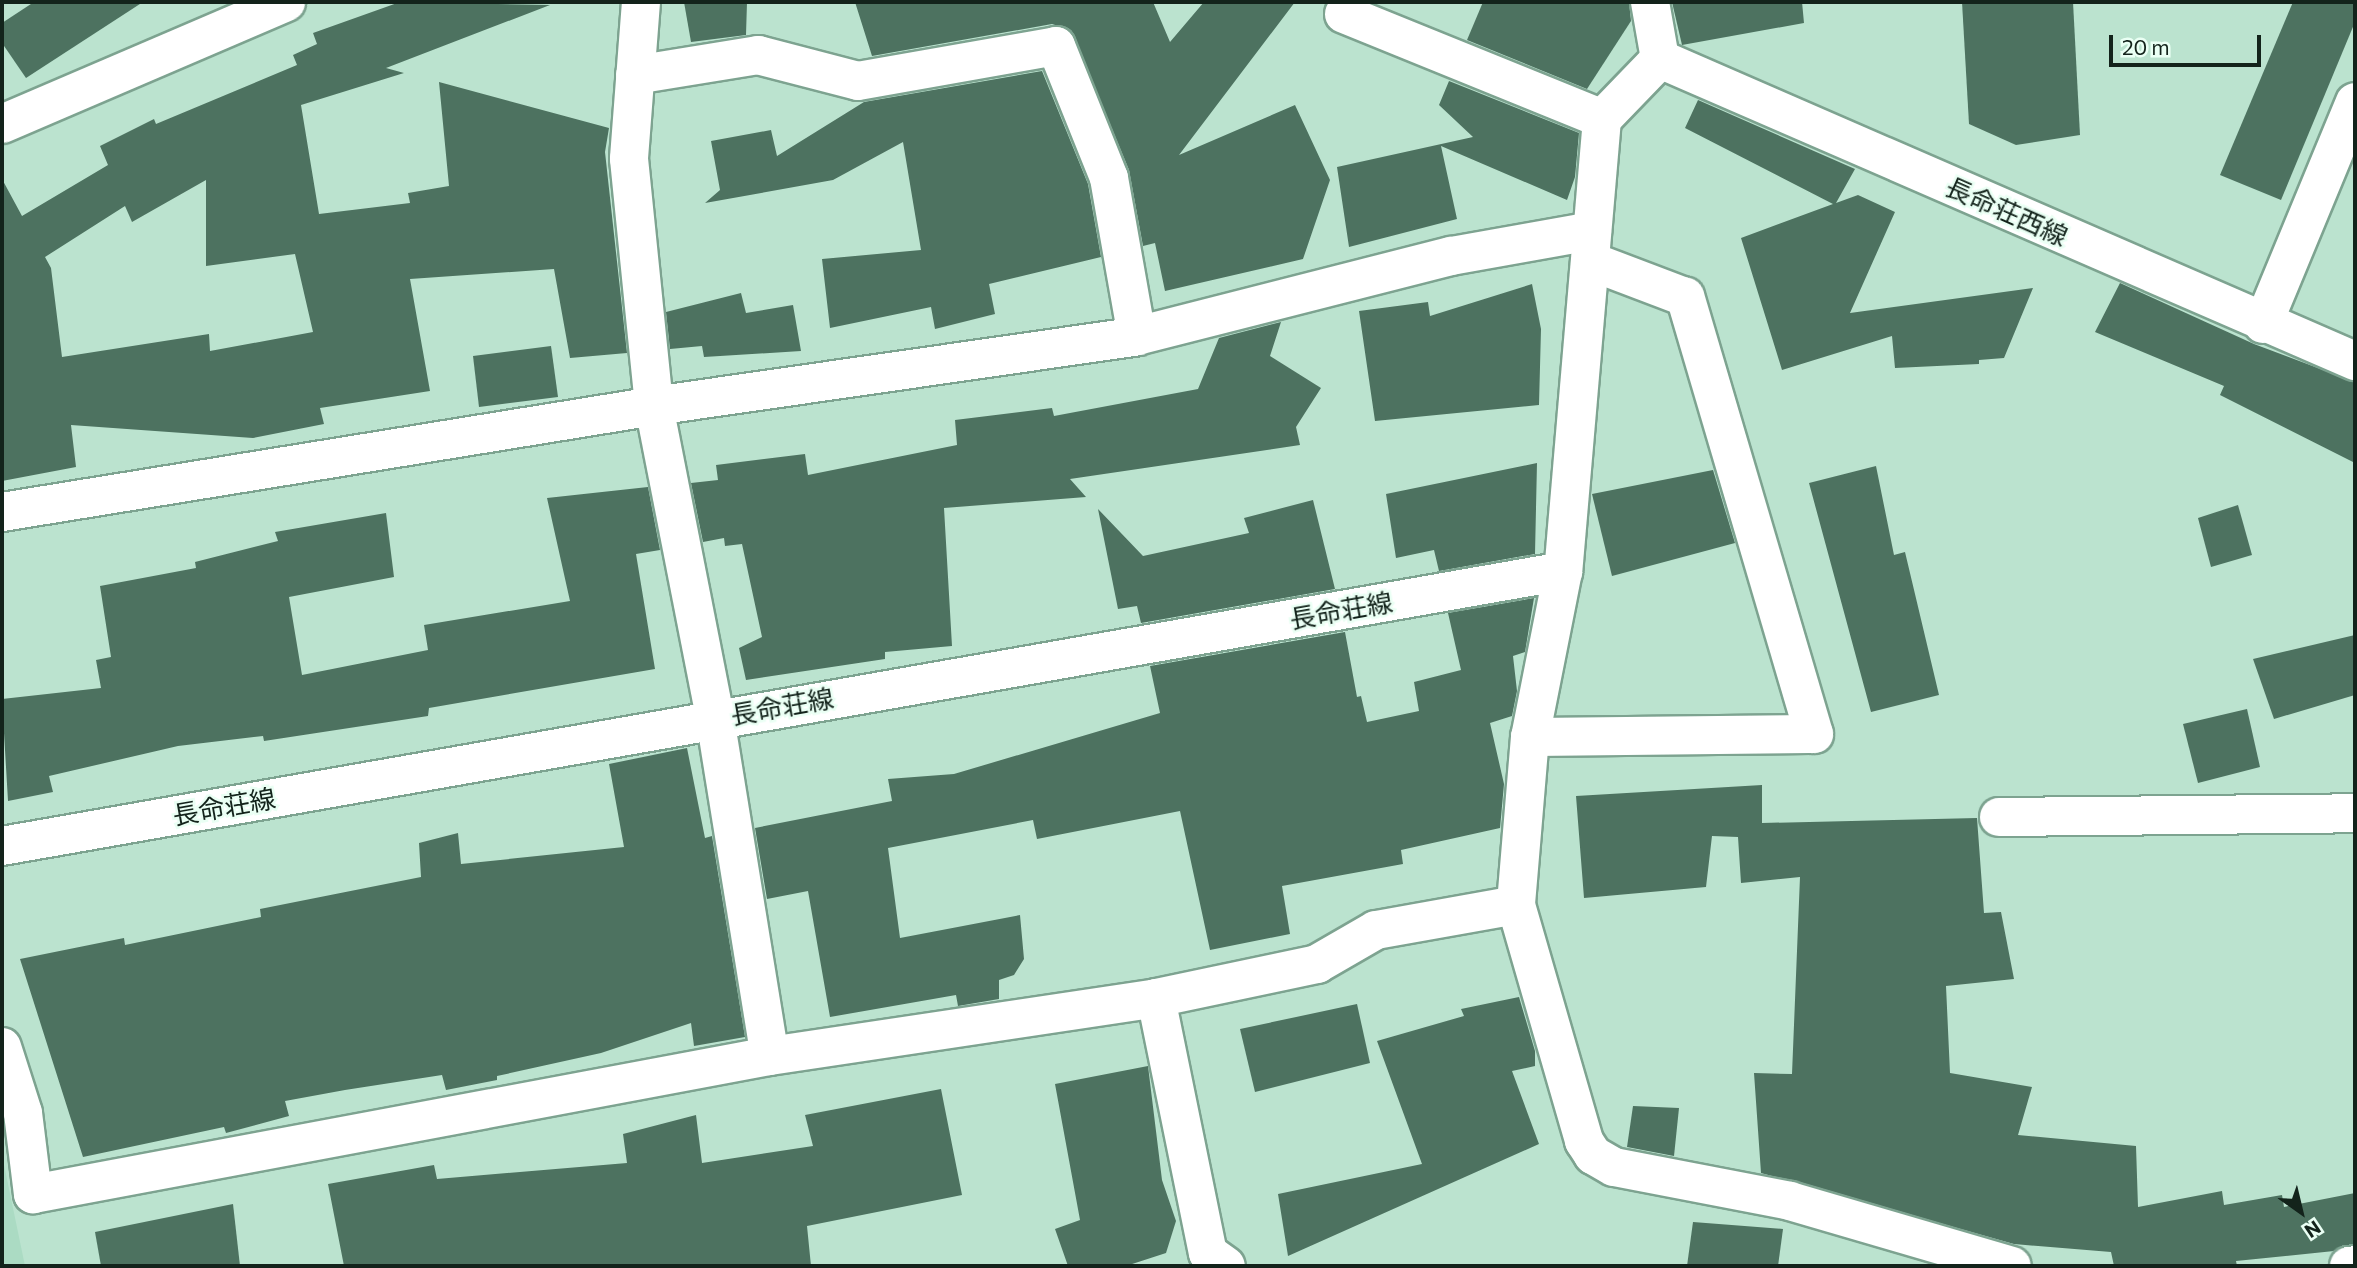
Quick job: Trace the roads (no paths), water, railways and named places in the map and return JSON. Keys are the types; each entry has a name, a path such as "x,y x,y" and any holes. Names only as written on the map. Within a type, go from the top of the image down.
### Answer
{"street":[{"path":"2,124 286,2"},
{"path":"641,2 629,159 654,406 715,718 770,1056"},
{"path":"1650,2 1660,59 1602,119 1563,571 1530,737 1516,905 1584,1141 1593,1155 1614,1167 1790,1201 2012,1266"},
{"path":"1344,14 1602,119"},
{"path":"635,75 758,55 858,81 1056,46 1109,178 1138,336"},
{"name":"長命荘西線","path":"1660,59 2263,324 2355,361"},
{"path":"2263,324 2355,102"},
{"path":"2,512 654,406 1138,336 1451,256 1592,246 1685,297 1814,733 1530,737"},
{"name":"長命荘線","path":"2,846 715,718 1563,571"},
{"path":"1999,817 2355,813"},
{"path":"2,1046 12,1115 33,1194 770,1056 1156,998 1317,964 1376,930 1516,905"},
{"path":"1156,998 1209,1253 1226,1266"},
{"path":"2349,1266 2355,1265"}]}
